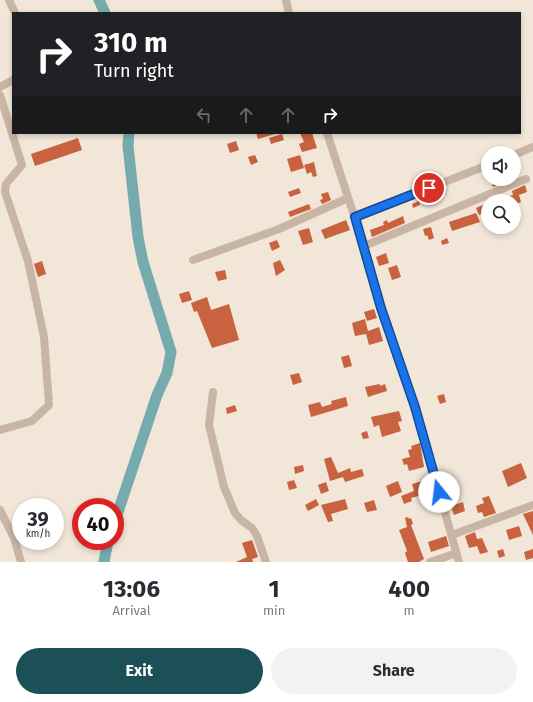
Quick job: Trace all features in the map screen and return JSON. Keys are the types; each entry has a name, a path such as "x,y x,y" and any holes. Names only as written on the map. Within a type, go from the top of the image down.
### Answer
{"street":[{"path":"9,0 14,12"},
{"path":"286,0 289,12"},
{"path":"0,87 12,81"},
{"path":"0,95 12,133"},
{"path":"0,430 32,421 49,405 44,337 28,261 5,192 6,184 22,165 12,134"},
{"path":"327,134 364,246 381,308 415,407 459,562"},
{"path":"521,152 533,147"},
{"path":"355,217 481,168"},
{"path":"364,246 526,179"},
{"path":"193,260 279,229 348,198"},
{"path":"213,392 209,425 224,487 235,513 241,520 252,528 257,536 266,562"},
{"path":"452,535 533,505"},
{"path":"0,510 14,538 21,562"},
{"path":"430,562 457,553"}],"building":[{"path":"256,134 275,134 258,139"},
{"path":"282,134 284,140 271,144 269,138"},
{"path":"300,134 312,134 317,148 302,152 299,144 304,142"},
{"path":"78,138 82,150 35,166 31,154"},
{"path":"236,141 239,150 230,153 227,144"},
{"path":"255,155 258,162 251,165 248,157"},
{"path":"300,155 304,168 291,172 287,159"},
{"path":"314,162 317,176 313,177 311,172 307,174 304,165"},
{"path":"525,185 527,192 521,194 513,194 512,191"},
{"path":"299,188 301,193 290,197 288,192"},
{"path":"328,192 331,200 322,204 320,200 323,199 321,194"},
{"path":"419,201 420,205 413,208 412,204"},
{"path":"309,204 311,209 290,217 288,212"},
{"path":"481,206 481,214 479,215 476,208"},
{"path":"476,213 480,222 452,231 449,222"},
{"path":"403,216 405,223 372,237 370,230 384,225 383,222 387,220 388,223"},
{"path":"346,220 350,230 325,239 321,230"},
{"path":"431,227 434,238 429,240 427,235 425,236 423,229"},
{"path":"309,228 313,242 303,245 298,231"},
{"path":"447,238 449,243 442,245 441,241"},
{"path":"277,240 280,247 272,251 269,243"},
{"path":"386,253 389,263 379,266 376,257"},
{"path":"280,260 285,270 276,276 273,263"},
{"path":"42,261 46,274 38,277 34,264"},
{"path":"397,265 401,277 392,280 388,268"},
{"path":"225,270 227,279 218,281 215,272"},
{"path":"189,291 192,300 182,303 179,294"},
{"path":"207,297 211,310 229,304 239,340 212,348 197,311 194,312 191,303"},
{"path":"374,309 377,318 367,321 364,312"},
{"path":"365,319 368,331 379,327 383,341 369,345 366,334 355,336 352,323"},
{"path":"349,355 352,366 344,368 341,357"},
{"path":"299,373 302,382 293,385 290,375"},
{"path":"380,384 380,386 385,384 387,391 368,397 365,387"},
{"path":"444,394 446,402 440,404 437,396"},
{"path":"346,397 348,406 311,417 308,405 320,402 322,407 332,404 331,401"},
{"path":"235,405 237,411 227,414 226,408"},
{"path":"399,411 402,421 398,422 401,431 382,437 379,425 374,427 371,417"},
{"path":"367,431 369,438 363,439 361,433"},
{"path":"420,443 424,467 409,471 407,464 404,465 402,459 410,457 408,450 412,449 411,446"},
{"path":"331,457 338,473 350,468 351,472 362,469 364,476 345,482 343,477 330,481 324,459"},
{"path":"521,463 527,478 508,487 502,471"},
{"path":"303,465 304,471 295,474 294,467"},
{"path":"294,480 297,488 289,490 287,482"},
{"path":"426,480 430,493 411,498 412,501 404,504 401,496 414,491 412,484"},
{"path":"398,481 402,492 390,497 386,486"},
{"path":"326,482 329,491 321,494 318,485"},
{"path":"456,482 459,495 447,498 443,485"},
{"path":"489,496 496,513 484,517 482,512 478,513 476,506 484,503 482,498"},
{"path":"316,499 319,505 308,511 305,505"},
{"path":"345,499 348,509 331,514 333,521 328,522 321,505"},
{"path":"374,500 377,510 367,512 364,503"},
{"path":"463,502 465,511 454,515 451,506"},
{"path":"533,511 533,535 523,514"},
{"path":"408,517 409,519 411,518 413,524 411,525 424,559 419,562 408,562 405,553 407,551 399,530 407,527 405,518"},
{"path":"519,526 522,536 509,540 506,530"},
{"path":"475,532 477,539 482,538 488,552 480,554 477,546 469,548 465,536"},
{"path":"446,536 449,546 431,552 428,542"},
{"path":"252,540 258,557 252,559 253,562 236,562 247,557 242,543"},
{"path":"503,549 505,556 499,558 497,551"},
{"path":"533,549 533,558 526,560 524,552"}],"waterway":[{"path":"99,0 105,12"},
{"path":"123,498 157,395 167,373 171,352 143,262 138,237 128,146 129,134"},
{"path":"104,562 106,550"}],"route":[{"path":"429,188 355,217 381,308 415,407 439,492"}]}
